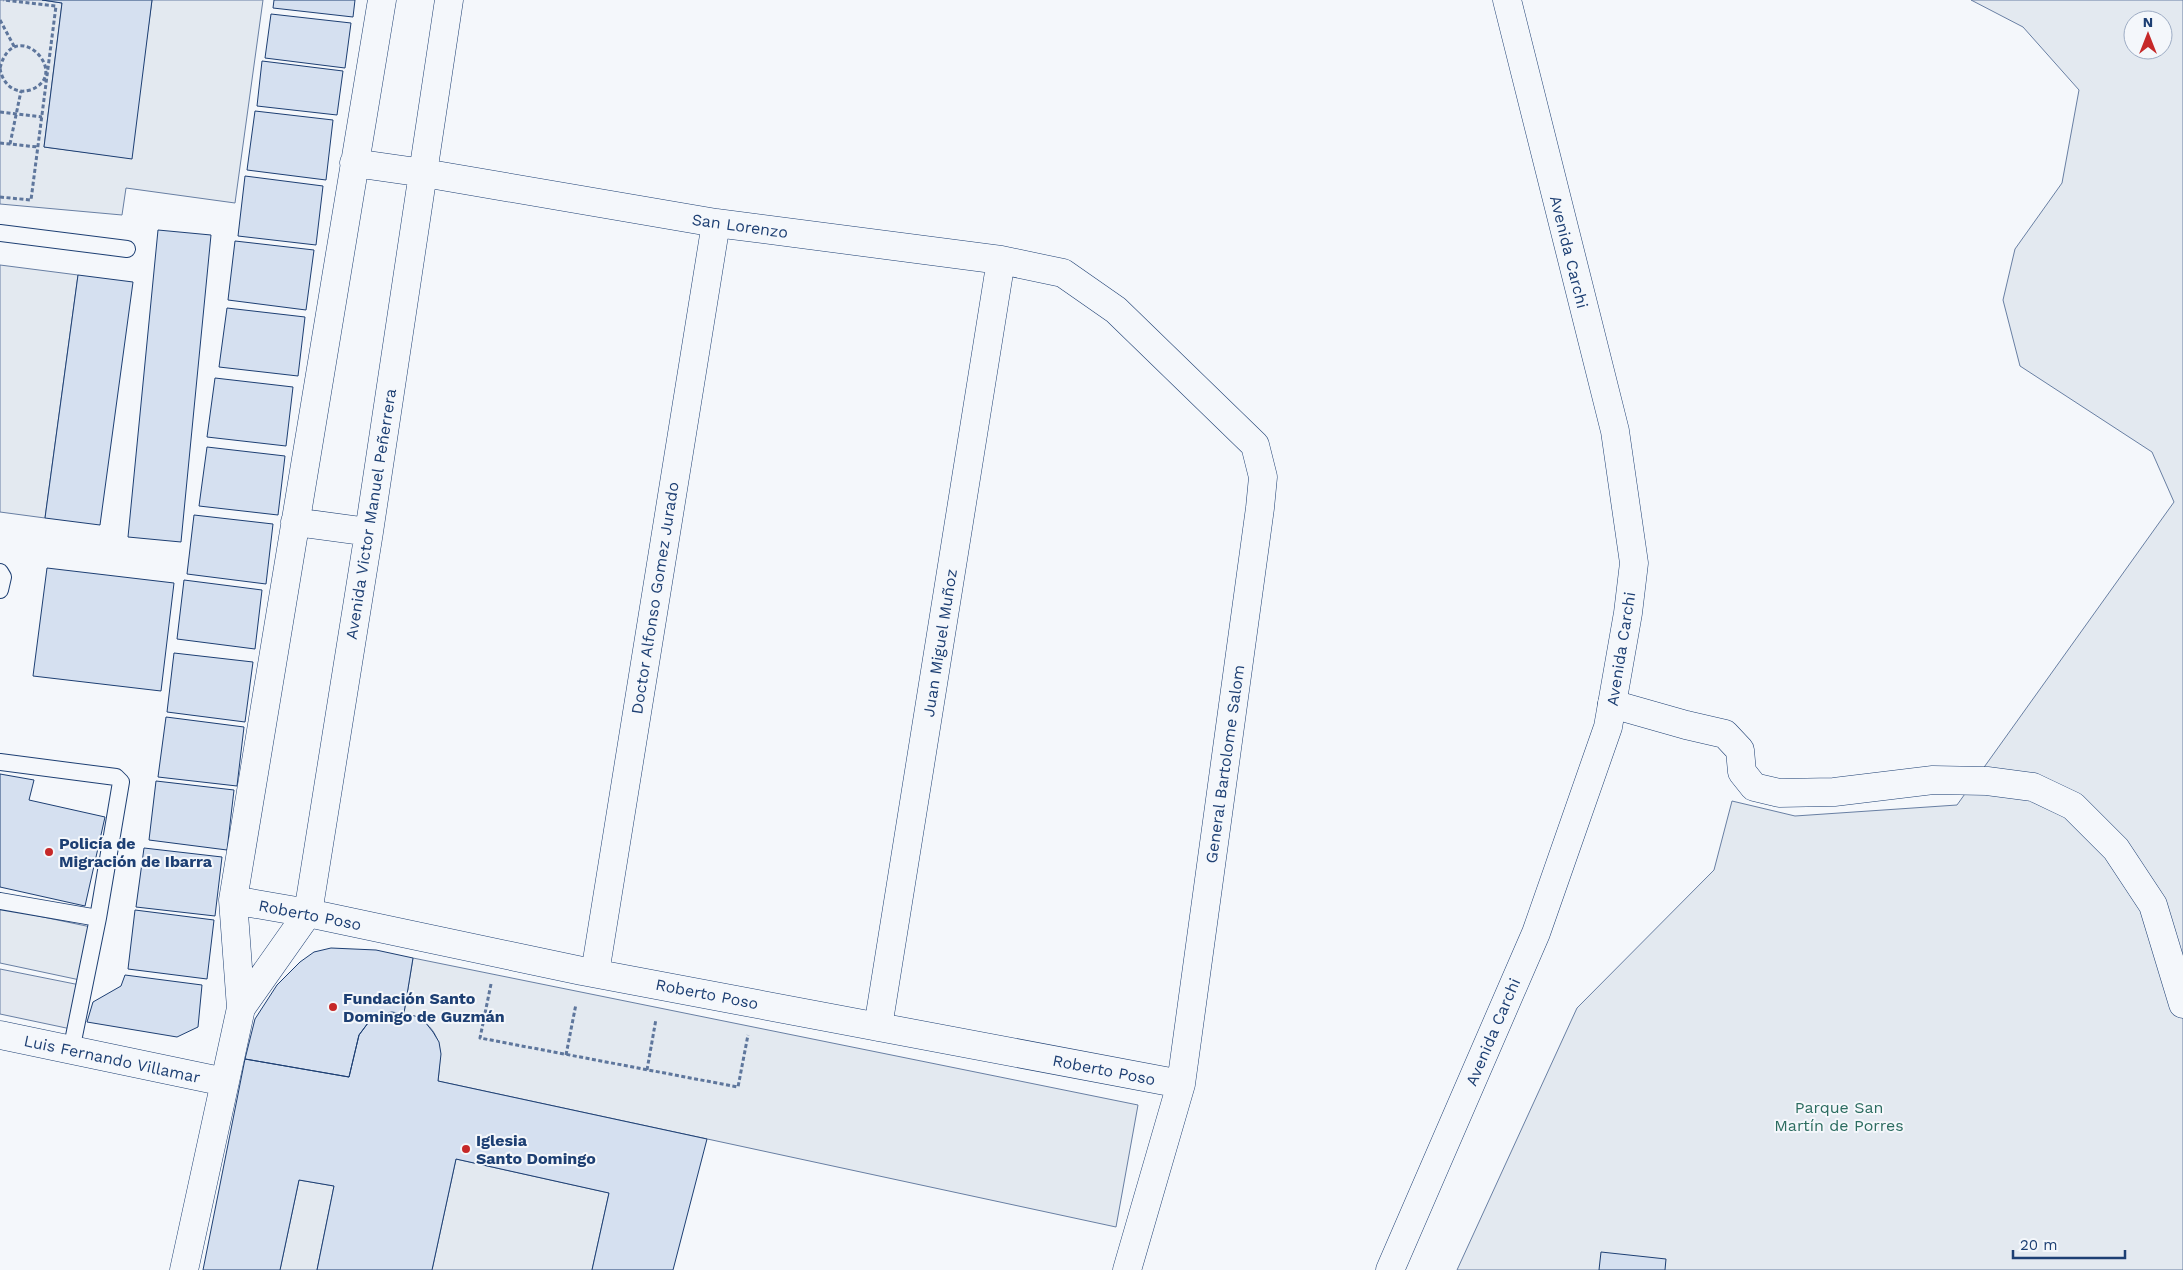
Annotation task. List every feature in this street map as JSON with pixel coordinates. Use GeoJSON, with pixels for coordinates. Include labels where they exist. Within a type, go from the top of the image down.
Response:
{"type":"FeatureCollection","features":[{"type":"Feature","properties":{"kind":"street","name":"Avenida Victor Manuel Peñerrera"},"geometry":{"type":"LineString","coordinates":[[184,1270],[241,1008],[233,900],[382,0]]}},
{"type":"Feature","properties":{"kind":"street","name":"Avenida Victor Manuel Peñerrera"},"geometry":{"type":"LineString","coordinates":[[241,1008],[308,913],[369,532],[449,0]]}},
{"type":"Feature","properties":{"kind":"street","name":"Avenida Carchi"},"geometry":{"type":"LineString","coordinates":[[1390,1270],[1536,933],[1608,727],[1628,613],[1634,563],[1615,431],[1507,0]]}},
{"type":"Feature","properties":{"kind":"street","name":"San Lorenzo"},"geometry":{"type":"LineString","coordinates":[[354,164],[424,173],[716,224],[1001,260],[1063,273],[1116,310]]}},
{"type":"Feature","properties":{"kind":"street","name":"Doctor Alfonso Gomez Jurado"},"geometry":{"type":"LineString","coordinates":[[588,972],[716,224]]}},
{"type":"Feature","properties":{"kind":"street","name":"Juan Miguel Muñoz"},"geometry":{"type":"LineString","coordinates":[[878,1027],[1001,260]]}},
{"type":"Feature","properties":{"kind":"street","name":"General Bartolome Salom"},"geometry":{"type":"LineString","coordinates":[[1116,310],[1255,445],[1263,477],[1181,1084],[1127,1270]]}},
{"type":"Feature","properties":{"kind":"street"},"geometry":{"type":"LineString","coordinates":[[295,522],[369,532]]}},
{"type":"Feature","properties":{"kind":"street"},"geometry":{"type":"LineString","coordinates":[[1612,704],[1725,734],[1740,750],[1742,772],[1754,787],[1779,793],[1834,792],[1933,780],[1987,781],[2033,787],[2073,806],[2116,849],[2153,905],[2183,1004]]}},
{"type":"Feature","properties":{"kind":"street","name":"Roberto Poso"},"geometry":{"type":"LineString","coordinates":[[233,900],[308,913],[588,972],[1181,1084]]}},
{"type":"Feature","properties":{"kind":"street","name":"Luis Fernando Villamar"},"geometry":{"type":"LineString","coordinates":[[0,1035],[225,1082]]}},
{"type":"Feature","properties":{"kind":"lane"},"geometry":{"type":"LineString","coordinates":[[0,233],[127,249]]}},
{"type":"Feature","properties":{"kind":"lane"},"geometry":{"type":"LineString","coordinates":[[0,572],[3,577],[0,590]]}},
{"type":"Feature","properties":{"kind":"lane"},"geometry":{"type":"LineString","coordinates":[[0,762],[116,777],[121,782],[98,918],[71,1051]]}},
{"type":"Feature","properties":{"kind":"lane"},"geometry":{"type":"LineString","coordinates":[[0,901],[98,918]]}},
{"type":"Feature","properties":{"kind":"path"},"geometry":{"type":"LineString","coordinates":[[0,197],[31,200],[56,6],[3,0]]}},
{"type":"Feature","properties":{"kind":"path"},"geometry":{"type":"LineString","coordinates":[[0,20],[15,48]]}},
{"type":"Feature","properties":{"kind":"path"},"geometry":{"type":"LineString","coordinates":[[19,46],[35,50],[40,54],[46,72],[36,87],[21,91],[10,87],[5,82],[0,68],[6,54],[19,46]]}},
{"type":"Feature","properties":{"kind":"path"},"geometry":{"type":"LineString","coordinates":[[0,87],[5,82]]}},
{"type":"Feature","properties":{"kind":"path"},"geometry":{"type":"LineString","coordinates":[[10,144],[21,91]]}},
{"type":"Feature","properties":{"kind":"path"},"geometry":{"type":"LineString","coordinates":[[0,112],[42,117]]}},
{"type":"Feature","properties":{"kind":"path"},"geometry":{"type":"LineString","coordinates":[[0,142],[38,147]]}},
{"type":"Feature","properties":{"kind":"path"},"geometry":{"type":"LineString","coordinates":[[497,954],[480,1038],[566,1055],[738,1087],[754,1003]]}},
{"type":"Feature","properties":{"kind":"path"},"geometry":{"type":"LineString","coordinates":[[566,1055],[588,972]]}},
{"type":"Feature","properties":{"kind":"path"},"geometry":{"type":"LineString","coordinates":[[647,1070],[663,986]]}},
{"type":"Feature","properties":{"kind":"green space"},"geometry":{"type":"Polygon","coordinates":[[[0,0],[42,0],[62,3],[44,147],[130,158],[152,0],[263,0],[235,203],[126,188],[122,215],[0,204],[0,0]]]}},
{"type":"Feature","properties":{"kind":"green space","name":"Parque San Martín de Porres"},"geometry":{"type":"Polygon","coordinates":[[[1971,0],[2183,0],[2183,1270],[1457,1270],[1577,1008],[1714,870],[1732,801],[1795,816],[1957,805],[2174,502],[2152,452],[2020,366],[2003,300],[2015,249],[2062,183],[2079,90],[2023,27],[1971,0]]]}},
{"type":"Feature","properties":{"kind":"green space"},"geometry":{"type":"Polygon","coordinates":[[[0,265],[78,275],[45,518],[0,512],[0,265]]]}},
{"type":"Feature","properties":{"kind":"green space"},"geometry":{"type":"Polygon","coordinates":[[[0,908],[91,927],[80,980],[0,963],[0,908]]]}},
{"type":"Feature","properties":{"kind":"green space"},"geometry":{"type":"Polygon","coordinates":[[[413,958],[1138,1105],[1116,1227],[438,1081],[439,1047],[433,1030],[426,1023],[404,1013],[413,958]]]}},
{"type":"Feature","properties":{"kind":"green space"},"geometry":{"type":"Polygon","coordinates":[[[456,1159],[609,1193],[592,1270],[432,1270],[456,1159]]]}},
{"type":"Feature","properties":{"kind":"green space"},"geometry":{"type":"Polygon","coordinates":[[[299,1180],[334,1186],[317,1270],[280,1270],[299,1180]]]}},
{"type":"Feature","properties":{"kind":"shaded area"},"geometry":{"type":"Polygon","coordinates":[[[0,969],[80,985],[71,1029],[0,1014],[0,969]]]}},
{"type":"Feature","properties":{"kind":"building"},"geometry":{"type":"Polygon","coordinates":[[[42,0],[152,0],[132,159],[44,147],[62,3],[42,0]]]}},
{"type":"Feature","properties":{"kind":"building"},"geometry":{"type":"Polygon","coordinates":[[[274,0],[355,0],[353,17],[273,8],[274,0]]]}},
{"type":"Feature","properties":{"kind":"building"},"geometry":{"type":"Polygon","coordinates":[[[271,14],[351,23],[345,68],[265,58],[271,14]]]}},
{"type":"Feature","properties":{"kind":"building"},"geometry":{"type":"Polygon","coordinates":[[[262,61],[343,71],[337,115],[257,106],[262,61]]]}},
{"type":"Feature","properties":{"kind":"building"},"geometry":{"type":"Polygon","coordinates":[[[255,111],[333,120],[326,180],[247,170],[255,111]]]}},
{"type":"Feature","properties":{"kind":"building"},"geometry":{"type":"Polygon","coordinates":[[[245,176],[323,186],[316,245],[238,236],[245,176]]]}},
{"type":"Feature","properties":{"kind":"building"},"geometry":{"type":"Polygon","coordinates":[[[158,230],[211,235],[181,542],[128,537],[158,230]]]}},
{"type":"Feature","properties":{"kind":"building"},"geometry":{"type":"Polygon","coordinates":[[[235,241],[314,250],[306,310],[228,300],[235,241]]]}},
{"type":"Feature","properties":{"kind":"building"},"geometry":{"type":"Polygon","coordinates":[[[78,275],[133,282],[100,525],[45,518],[78,275]]]}},
{"type":"Feature","properties":{"kind":"building"},"geometry":{"type":"Polygon","coordinates":[[[227,308],[305,317],[298,376],[219,367],[227,308]]]}},
{"type":"Feature","properties":{"kind":"building"},"geometry":{"type":"Polygon","coordinates":[[[215,378],[293,387],[286,446],[207,437],[215,378]]]}},
{"type":"Feature","properties":{"kind":"building"},"geometry":{"type":"Polygon","coordinates":[[[207,447],[285,456],[278,515],[199,506],[207,447]]]}},
{"type":"Feature","properties":{"kind":"building"},"geometry":{"type":"Polygon","coordinates":[[[194,515],[273,524],[266,584],[187,574],[194,515]]]}},
{"type":"Feature","properties":{"kind":"building"},"geometry":{"type":"Polygon","coordinates":[[[47,568],[174,583],[161,691],[33,676],[47,568]]]}},
{"type":"Feature","properties":{"kind":"building"},"geometry":{"type":"Polygon","coordinates":[[[184,580],[262,590],[255,649],[177,639],[184,580]]]}},
{"type":"Feature","properties":{"kind":"building"},"geometry":{"type":"Polygon","coordinates":[[[174,653],[253,662],[245,722],[167,712],[174,653]]]}},
{"type":"Feature","properties":{"kind":"building"},"geometry":{"type":"Polygon","coordinates":[[[166,717],[244,727],[237,786],[158,777],[166,717]]]}},
{"type":"Feature","properties":{"kind":"building","name":"Policía de Migración de Ibarra"},"geometry":{"type":"Polygon","coordinates":[[[0,774],[34,780],[29,800],[105,817],[85,906],[0,887],[0,774]]]}},
{"type":"Feature","properties":{"kind":"building"},"geometry":{"type":"Polygon","coordinates":[[[156,781],[234,790],[227,850],[149,840],[156,781]]]}},
{"type":"Feature","properties":{"kind":"building"},"geometry":{"type":"Polygon","coordinates":[[[144,848],[222,857],[215,916],[136,907],[144,848]]]}},
{"type":"Feature","properties":{"kind":"building"},"geometry":{"type":"Polygon","coordinates":[[[135,910],[214,920],[207,979],[128,969],[135,910]]]}},
{"type":"Feature","properties":{"kind":"building","name":"Fundación Santo Domingo de Guzmán"},"geometry":{"type":"Polygon","coordinates":[[[331,948],[376,950],[413,958],[404,1013],[381,1014],[368,1023],[359,1035],[349,1077],[245,1059],[255,1019],[277,985],[300,962],[314,952],[331,948]]]}},
{"type":"Feature","properties":{"kind":"building"},"geometry":{"type":"Polygon","coordinates":[[[125,975],[202,985],[198,1027],[177,1037],[87,1022],[93,1002],[121,986],[125,975]]]}},
{"type":"Feature","properties":{"kind":"building","name":"Iglesia Santo Domingo"},"geometry":{"type":"Polygon","coordinates":[[[392,1012],[415,1016],[425,1022],[433,1032],[439,1042],[441,1054],[438,1081],[707,1139],[673,1270],[592,1270],[609,1193],[456,1159],[432,1270],[317,1270],[334,1186],[299,1180],[280,1270],[203,1270],[245,1059],[349,1077],[359,1035],[368,1023],[381,1014],[392,1012]]]}},
{"type":"Feature","properties":{"kind":"building"},"geometry":{"type":"Polygon","coordinates":[[[1601,1252],[1666,1259],[1665,1270],[1599,1270],[1601,1252]]]}},
{"type":"Feature","properties":{"kind":"place","name":"Policía de Migración de Ibarra"},"geometry":{"type":"Point","coordinates":[49,852]}},
{"type":"Feature","properties":{"kind":"place","name":"Fundación Santo Domingo de Guzmán"},"geometry":{"type":"Point","coordinates":[333,1007]}},
{"type":"Feature","properties":{"kind":"place","name":"Iglesia Santo Domingo"},"geometry":{"type":"Point","coordinates":[466,1149]}}]}
